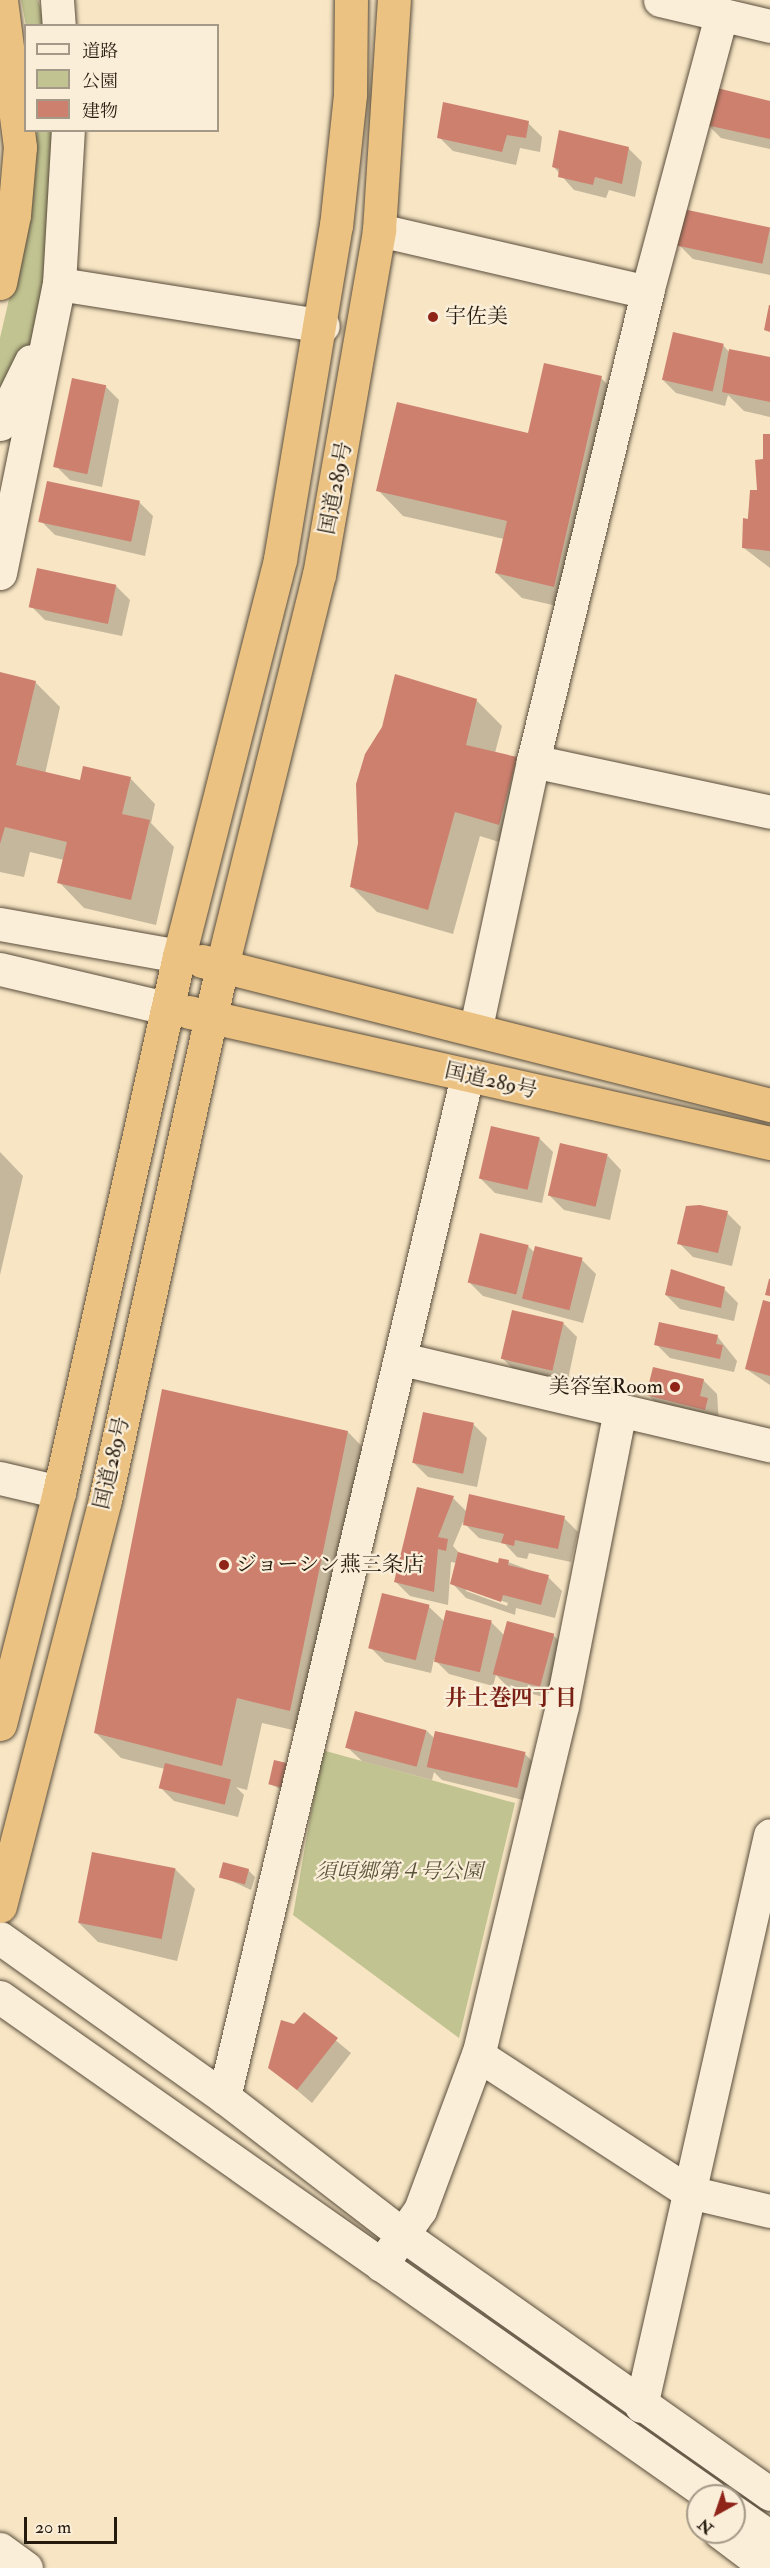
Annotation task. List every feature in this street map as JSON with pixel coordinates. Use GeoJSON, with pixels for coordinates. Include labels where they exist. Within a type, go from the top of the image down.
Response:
{"type":"FeatureCollection","features":[{"type":"Feature","properties":{"kind":"highway"},"geometry":{"type":"LineString","coordinates":[[0,283],[14,215],[20,147],[2,0]]}},
{"type":"Feature","properties":{"kind":"highway","name":"国道289号"},"geometry":{"type":"LineString","coordinates":[[0,1724],[59,1492],[171,1009],[179,956],[280,560],[323,326],[350,94],[351,0]]}},
{"type":"Feature","properties":{"kind":"highway","name":"国道289号"},"geometry":{"type":"LineString","coordinates":[[0,1906],[105,1500],[222,966],[314,597],[380,230],[394,0]]}},
{"type":"Feature","properties":{"kind":"highway"},"geometry":{"type":"LineString","coordinates":[[179,956],[476,1027],[770,1105]]}},
{"type":"Feature","properties":{"kind":"highway","name":"国道289号"},"geometry":{"type":"LineString","coordinates":[[171,1009],[770,1143]]}},
{"type":"Feature","properties":{"kind":"street"},"geometry":{"type":"LineString","coordinates":[[57,0],[59,24]]}},
{"type":"Feature","properties":{"kind":"street"},"geometry":{"type":"LineString","coordinates":[[660,0],[721,15],[765,17]]}},
{"type":"Feature","properties":{"kind":"street"},"geometry":{"type":"LineString","coordinates":[[476,1027],[533,761],[647,292],[721,15]]}},
{"type":"Feature","properties":{"kind":"street"},"geometry":{"type":"LineString","coordinates":[[0,573],[56,297],[68,132]]}},
{"type":"Feature","properties":{"kind":"street"},"geometry":{"type":"LineString","coordinates":[[380,230],[647,292]]}},
{"type":"Feature","properties":{"kind":"street"},"geometry":{"type":"LineString","coordinates":[[56,297],[323,326]]}},
{"type":"Feature","properties":{"kind":"street"},"geometry":{"type":"LineString","coordinates":[[0,424],[56,297]]}},
{"type":"Feature","properties":{"kind":"street"},"geometry":{"type":"LineString","coordinates":[[533,761],[769,809]]}},
{"type":"Feature","properties":{"kind":"street"},"geometry":{"type":"LineString","coordinates":[[0,924],[179,956]]}},
{"type":"Feature","properties":{"kind":"street"},"geometry":{"type":"LineString","coordinates":[[0,969],[171,1009]]}},
{"type":"Feature","properties":{"kind":"street"},"geometry":{"type":"LineString","coordinates":[[224,2097],[402,1359],[467,1076]]}},
{"type":"Feature","properties":{"kind":"street"},"geometry":{"type":"LineString","coordinates":[[402,1359],[770,1445]]}},
{"type":"Feature","properties":{"kind":"street"},"geometry":{"type":"LineString","coordinates":[[620,1410],[562,1706],[478,2055],[688,2192],[770,2211]]}},
{"type":"Feature","properties":{"kind":"street"},"geometry":{"type":"LineString","coordinates":[[0,1478],[59,1492]]}},
{"type":"Feature","properties":{"kind":"street"},"geometry":{"type":"LineString","coordinates":[[641,2406],[770,1835]]}},
{"type":"Feature","properties":{"kind":"street"},"geometry":{"type":"LineString","coordinates":[[0,1938],[224,2097],[403,2235],[641,2406],[770,2493]]}},
{"type":"Feature","properties":{"kind":"street"},"geometry":{"type":"LineString","coordinates":[[0,1997],[692,2484]]}},
{"type":"Feature","properties":{"kind":"street"},"geometry":{"type":"LineString","coordinates":[[381,2265],[420,2210],[480,2049]]}},
{"type":"Feature","properties":{"kind":"street"},"geometry":{"type":"LineString","coordinates":[[746,2520],[770,2537]]}},
{"type":"Feature","properties":{"kind":"street"},"geometry":{"type":"LineString","coordinates":[[736,2544],[768,2568]]}},
{"type":"Feature","properties":{"kind":"street"},"geometry":{"type":"LineString","coordinates":[[0,2549],[26,2568]]}},
{"type":"Feature","properties":{"kind":"green space"},"geometry":{"type":"Polygon","coordinates":[[[21,0],[38,0],[45,24],[26,24],[21,0]]]}},
{"type":"Feature","properties":{"kind":"green space"},"geometry":{"type":"Polygon","coordinates":[[[37,132],[57,132],[56,237],[29,351],[0,397],[0,338],[23,239],[37,132]]]}},
{"type":"Feature","properties":{"kind":"green space","name":"須頃郷第４号公園"},"geometry":{"type":"Polygon","coordinates":[[[322,1750],[515,1803],[459,2038],[293,1915],[322,1750]]]}},
{"type":"Feature","properties":{"kind":"building"},"geometry":{"type":"Polygon","coordinates":[[[713,87],[770,101],[770,139],[706,125],[713,87]]]}},
{"type":"Feature","properties":{"kind":"building"},"geometry":{"type":"Polygon","coordinates":[[[443,102],[529,121],[526,138],[507,135],[502,152],[437,138],[443,102]]]}},
{"type":"Feature","properties":{"kind":"building"},"geometry":{"type":"Polygon","coordinates":[[[559,130],[629,147],[622,184],[595,177],[593,185],[558,177],[559,169],[552,167],[559,130]]]}},
{"type":"Feature","properties":{"kind":"building"},"geometry":{"type":"Polygon","coordinates":[[[683,209],[770,227],[762,264],[675,245],[683,209]]]}},
{"type":"Feature","properties":{"kind":"building"},"geometry":{"type":"Polygon","coordinates":[[[770,305],[770,332],[764,330],[770,305]]]}},
{"type":"Feature","properties":{"kind":"building"},"geometry":{"type":"Polygon","coordinates":[[[673,332],[724,344],[713,391],[662,380],[673,332]]]}},
{"type":"Feature","properties":{"kind":"building"},"geometry":{"type":"Polygon","coordinates":[[[729,349],[770,357],[770,402],[722,392],[729,349]]]}},
{"type":"Feature","properties":{"kind":"building"},"geometry":{"type":"Polygon","coordinates":[[[544,363],[602,376],[554,587],[495,573],[507,521],[376,491],[397,402],[528,433],[544,363]]]}},
{"type":"Feature","properties":{"kind":"building"},"geometry":{"type":"Polygon","coordinates":[[[72,378],[106,385],[87,474],[53,467],[72,378]]]}},
{"type":"Feature","properties":{"kind":"building"},"geometry":{"type":"Polygon","coordinates":[[[763,434],[770,434],[770,551],[742,548],[743,518],[748,519],[750,490],[757,490],[755,460],[763,459],[763,434]]]}},
{"type":"Feature","properties":{"kind":"building"},"geometry":{"type":"Polygon","coordinates":[[[47,481],[140,501],[131,542],[38,522],[47,481]]]}},
{"type":"Feature","properties":{"kind":"building"},"geometry":{"type":"Polygon","coordinates":[[[37,568],[116,585],[108,624],[29,607],[37,568]]]}},
{"type":"Feature","properties":{"kind":"building"},"geometry":{"type":"Polygon","coordinates":[[[0,672],[36,681],[16,765],[80,780],[83,766],[131,777],[122,814],[150,820],[131,900],[57,883],[67,842],[5,827],[0,844],[0,672]]]}},
{"type":"Feature","properties":{"kind":"building"},"geometry":{"type":"Polygon","coordinates":[[[395,674],[477,699],[466,745],[517,757],[499,825],[455,812],[428,910],[350,887],[358,843],[356,784],[365,754],[382,727],[395,674]]]}},
{"type":"Feature","properties":{"kind":"building"},"geometry":{"type":"Polygon","coordinates":[[[491,1126],[540,1137],[528,1190],[479,1179],[491,1126]]]}},
{"type":"Feature","properties":{"kind":"building"},"geometry":{"type":"Polygon","coordinates":[[[560,1143],[608,1154],[596,1207],[548,1196],[560,1143]]]}},
{"type":"Feature","properties":{"kind":"building"},"geometry":{"type":"Polygon","coordinates":[[[700,1205],[728,1211],[718,1253],[677,1244],[686,1206],[700,1205]]]}},
{"type":"Feature","properties":{"kind":"building"},"geometry":{"type":"Polygon","coordinates":[[[480,1233],[529,1245],[516,1295],[468,1282],[480,1233]]]}},
{"type":"Feature","properties":{"kind":"building"},"geometry":{"type":"Polygon","coordinates":[[[535,1246],[583,1258],[569,1310],[522,1298],[535,1246]]]}},
{"type":"Feature","properties":{"kind":"building"},"geometry":{"type":"Polygon","coordinates":[[[671,1269],[725,1287],[721,1308],[665,1295],[671,1269]]]}},
{"type":"Feature","properties":{"kind":"building"},"geometry":{"type":"Polygon","coordinates":[[[770,1279],[770,1296],[765,1295],[770,1279]]]}},
{"type":"Feature","properties":{"kind":"building"},"geometry":{"type":"Polygon","coordinates":[[[763,1300],[770,1302],[770,1376],[745,1369],[763,1300]]]}},
{"type":"Feature","properties":{"kind":"building"},"geometry":{"type":"Polygon","coordinates":[[[512,1310],[564,1322],[552,1371],[501,1359],[512,1310]]]}},
{"type":"Feature","properties":{"kind":"building"},"geometry":{"type":"Polygon","coordinates":[[[659,1322],[718,1335],[716,1344],[723,1345],[720,1359],[654,1345],[659,1322]]]}},
{"type":"Feature","properties":{"kind":"building","name":"美容室Room"},"geometry":{"type":"Polygon","coordinates":[[[653,1367],[704,1379],[700,1396],[708,1398],[705,1410],[646,1395],[653,1367]]]}},
{"type":"Feature","properties":{"kind":"building","name":"ジョーシン燕三条店"},"geometry":{"type":"Polygon","coordinates":[[[162,1389],[348,1431],[290,1711],[237,1698],[222,1766],[94,1733],[162,1389]]]}},
{"type":"Feature","properties":{"kind":"building"},"geometry":{"type":"Polygon","coordinates":[[[423,1412],[474,1423],[463,1474],[412,1463],[423,1412]]]}},
{"type":"Feature","properties":{"kind":"building"},"geometry":{"type":"Polygon","coordinates":[[[417,1487],[454,1496],[438,1537],[448,1539],[446,1551],[438,1549],[434,1592],[394,1582],[417,1487]]]}},
{"type":"Feature","properties":{"kind":"building"},"geometry":{"type":"Polygon","coordinates":[[[469,1494],[565,1516],[558,1549],[515,1540],[514,1546],[501,1543],[504,1534],[463,1525],[469,1494]]]}},
{"type":"Feature","properties":{"kind":"building"},"geometry":{"type":"Polygon","coordinates":[[[458,1552],[498,1563],[499,1558],[509,1560],[508,1565],[549,1575],[541,1605],[503,1595],[501,1602],[450,1584],[458,1552]]]}},
{"type":"Feature","properties":{"kind":"building"},"geometry":{"type":"Polygon","coordinates":[[[382,1593],[430,1605],[416,1660],[368,1648],[382,1593]]]}},
{"type":"Feature","properties":{"kind":"building"},"geometry":{"type":"Polygon","coordinates":[[[446,1610],[492,1621],[480,1672],[434,1662],[446,1610]]]}},
{"type":"Feature","properties":{"kind":"building"},"geometry":{"type":"Polygon","coordinates":[[[507,1621],[554,1634],[540,1687],[493,1674],[507,1621]]]}},
{"type":"Feature","properties":{"kind":"building"},"geometry":{"type":"Polygon","coordinates":[[[355,1711],[426,1730],[417,1767],[345,1748],[355,1711]]]}},
{"type":"Feature","properties":{"kind":"building"},"geometry":{"type":"Polygon","coordinates":[[[435,1731],[526,1752],[517,1788],[427,1767],[435,1731]]]}},
{"type":"Feature","properties":{"kind":"building"},"geometry":{"type":"Polygon","coordinates":[[[274,1760],[287,1763],[281,1787],[268,1784],[274,1760]]]}},
{"type":"Feature","properties":{"kind":"building"},"geometry":{"type":"Polygon","coordinates":[[[165,1763],[231,1779],[225,1805],[159,1788],[165,1763]]]}},
{"type":"Feature","properties":{"kind":"building"},"geometry":{"type":"Polygon","coordinates":[[[92,1852],[175,1868],[162,1939],[78,1923],[92,1852]]]}},
{"type":"Feature","properties":{"kind":"building"},"geometry":{"type":"Polygon","coordinates":[[[223,1862],[249,1869],[245,1884],[219,1877],[223,1862]]]}},
{"type":"Feature","properties":{"kind":"building"},"geometry":{"type":"Polygon","coordinates":[[[304,2012],[338,2038],[297,2090],[268,2068],[281,2020],[294,2024],[304,2012]]]}},
{"type":"Feature","properties":{"kind":"place","name":"宇佐美"},"geometry":{"type":"Point","coordinates":[433,317]}},
{"type":"Feature","properties":{"kind":"place","name":"美容室Room"},"geometry":{"type":"Point","coordinates":[675,1387]}},
{"type":"Feature","properties":{"kind":"place","name":"ジョーシン燕三条店"},"geometry":{"type":"Point","coordinates":[224,1565]}},
{"type":"Feature","properties":{"kind":"district","name":"井土巻四丁目"},"geometry":{"type":"Point","coordinates":[511,1699]}}]}
